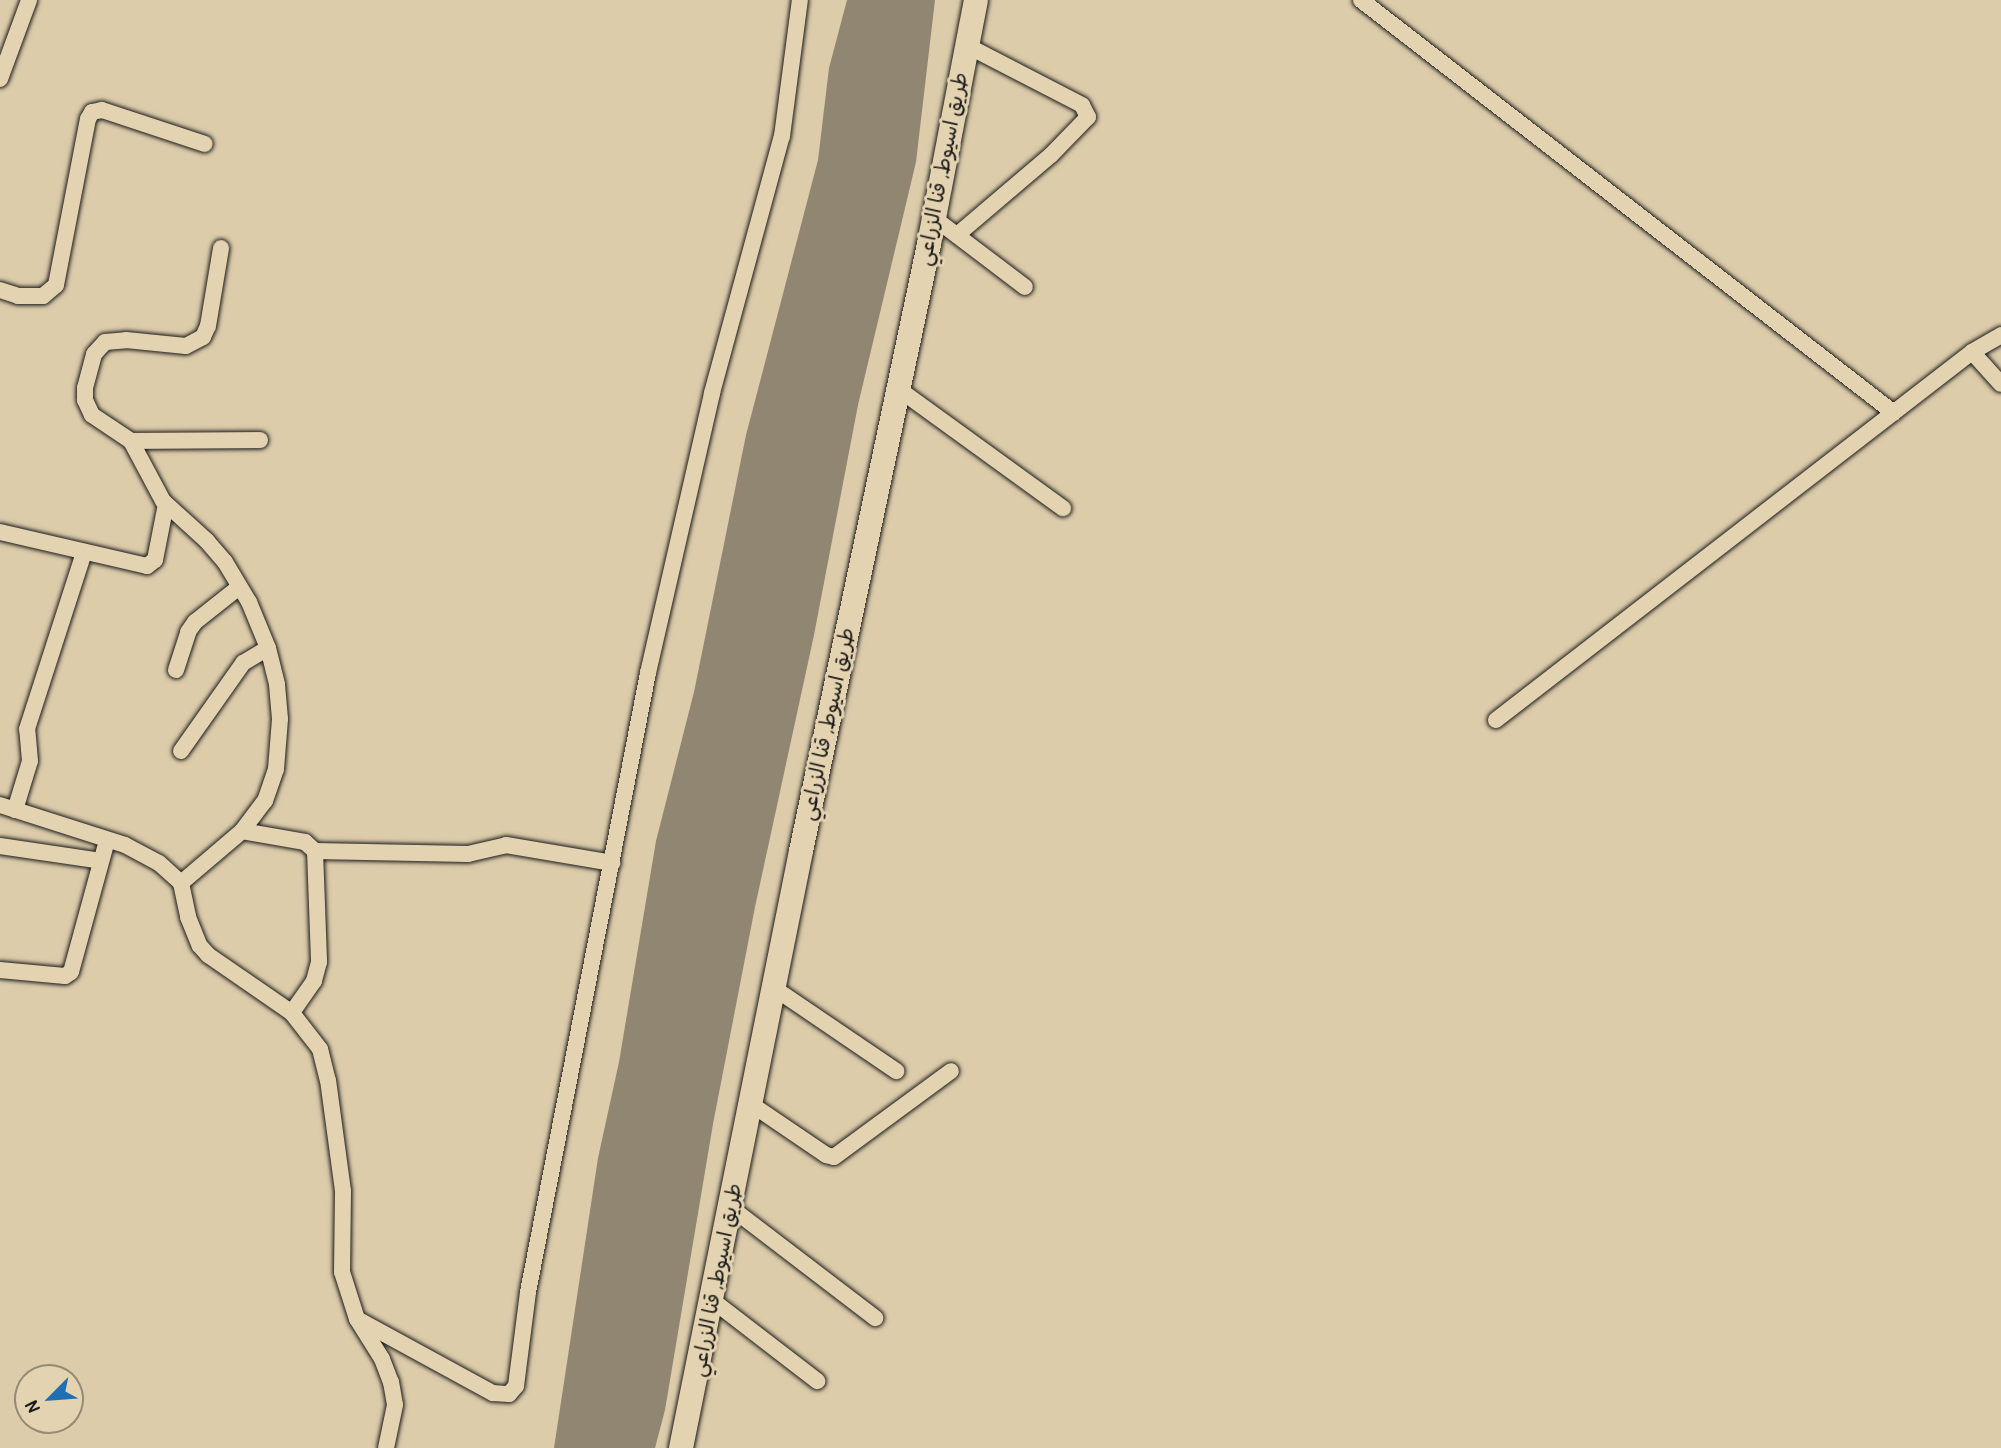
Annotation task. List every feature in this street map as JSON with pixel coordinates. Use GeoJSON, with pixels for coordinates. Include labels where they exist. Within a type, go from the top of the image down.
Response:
{"type":"FeatureCollection","features":[{"type":"Feature","properties":{"kind":"highway","name":"طريق اسيوط, قنا الزراعي"},"geometry":{"type":"LineString","coordinates":[[681,1448],[934,218],[975,0]]}},
{"type":"Feature","properties":{"kind":"street"},"geometry":{"type":"LineString","coordinates":[[0,79],[29,0]]}},
{"type":"Feature","properties":{"kind":"street"},"geometry":{"type":"LineString","coordinates":[[357,1319],[493,1393],[502,1396],[513,1390],[528,1292],[648,673],[709,406],[784,127],[800,0]]}},
{"type":"Feature","properties":{"kind":"street"},"geometry":{"type":"LineString","coordinates":[[1361,0],[1894,413]]}},
{"type":"Feature","properties":{"kind":"street"},"geometry":{"type":"LineString","coordinates":[[957,235],[1051,155],[1088,117],[1082,105],[966,45]]}},
{"type":"Feature","properties":{"kind":"street"},"geometry":{"type":"LineString","coordinates":[[0,290],[18,296],[43,296],[56,285],[88,119],[92,112],[103,110],[205,144]]}},
{"type":"Feature","properties":{"kind":"street"},"geometry":{"type":"LineString","coordinates":[[934,218],[1025,287]]}},
{"type":"Feature","properties":{"kind":"street"},"geometry":{"type":"LineString","coordinates":[[181,883],[242,831],[265,800],[276,769],[280,719],[277,684],[268,648],[239,587],[207,541],[166,504],[152,485],[131,441],[92,415],[87,407],[86,388],[94,354],[105,342],[113,340],[186,346],[203,337],[208,326],[221,248]]}},
{"type":"Feature","properties":{"kind":"street"},"geometry":{"type":"LineString","coordinates":[[1496,720],[1972,352],[2001,335]]}},
{"type":"Feature","properties":{"kind":"street"},"geometry":{"type":"LineString","coordinates":[[1972,352],[2001,384]]}},
{"type":"Feature","properties":{"kind":"street"},"geometry":{"type":"LineString","coordinates":[[897,388],[1063,508]]}},
{"type":"Feature","properties":{"kind":"street"},"geometry":{"type":"LineString","coordinates":[[131,441],[260,440]]}},
{"type":"Feature","properties":{"kind":"street"},"geometry":{"type":"LineString","coordinates":[[0,533],[142,567],[152,564],[166,504]]}},
{"type":"Feature","properties":{"kind":"street"},"geometry":{"type":"LineString","coordinates":[[84,553],[27,729],[30,761],[8,808],[107,840],[159,863],[181,883],[188,917],[200,946],[208,955],[292,1013],[320,1049],[328,1080],[343,1191],[342,1272],[357,1319],[382,1359],[391,1382],[395,1405],[386,1448]]}},
{"type":"Feature","properties":{"kind":"street"},"geometry":{"type":"LineString","coordinates":[[176,670],[188,632],[195,622],[239,587]]}},
{"type":"Feature","properties":{"kind":"street"},"geometry":{"type":"LineString","coordinates":[[181,751],[243,663],[268,648]]}},
{"type":"Feature","properties":{"kind":"street"},"geometry":{"type":"LineString","coordinates":[[242,831],[305,842],[316,851],[468,855],[506,845],[612,863]]}},
{"type":"Feature","properties":{"kind":"street"},"geometry":{"type":"LineString","coordinates":[[0,970],[65,976],[71,972],[107,840]]}},
{"type":"Feature","properties":{"kind":"street"},"geometry":{"type":"LineString","coordinates":[[0,846],[101,862]]}},
{"type":"Feature","properties":{"kind":"street"},"geometry":{"type":"LineString","coordinates":[[292,1013],[314,981],[319,962],[316,851]]}},
{"type":"Feature","properties":{"kind":"street"},"geometry":{"type":"LineString","coordinates":[[774,988],[896,1071]]}},
{"type":"Feature","properties":{"kind":"street"},"geometry":{"type":"LineString","coordinates":[[751,1104],[826,1155],[834,1157],[951,1070]]}},
{"type":"Feature","properties":{"kind":"street"},"geometry":{"type":"LineString","coordinates":[[730,1207],[875,1318]]}},
{"type":"Feature","properties":{"kind":"street"},"geometry":{"type":"LineString","coordinates":[[712,1300],[817,1381]]}},
{"type":"Feature","properties":{"kind":"shaded area"},"geometry":{"type":"Polygon","coordinates":[[[847,0],[935,0],[916,162],[858,405],[814,635],[755,907],[713,1124],[665,1410],[655,1448],[554,1448],[598,1158],[619,1062],[656,841],[694,692],[746,435],[818,160],[829,68],[847,0]]]}}]}
